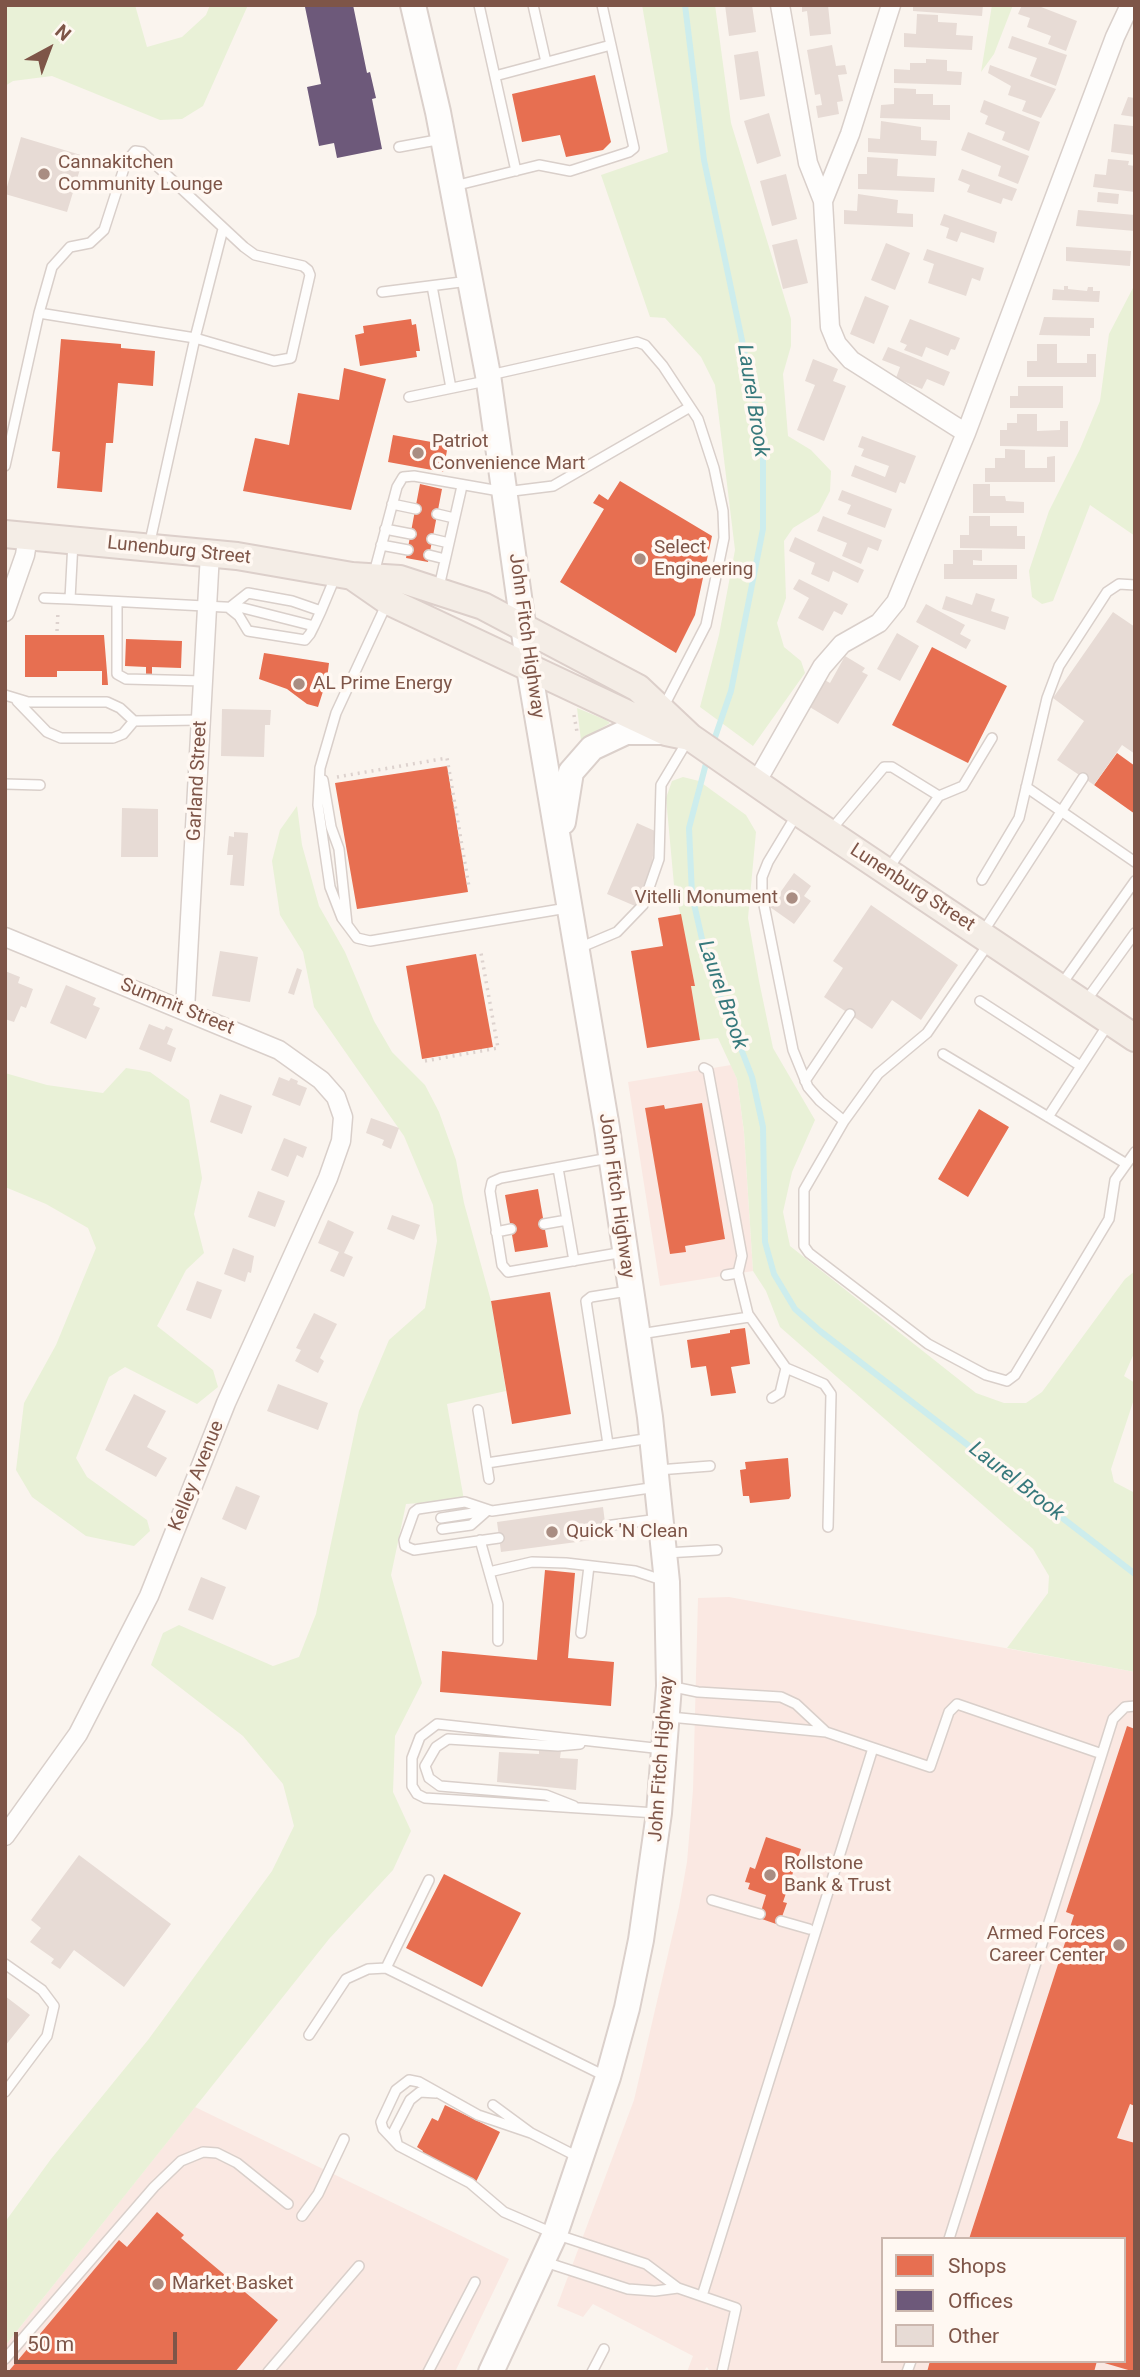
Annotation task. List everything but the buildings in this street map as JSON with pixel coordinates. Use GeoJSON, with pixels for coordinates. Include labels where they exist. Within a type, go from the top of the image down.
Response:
{"type":"FeatureCollection","features":[{"type":"Feature","properties":{"kind":"main road","name":"John Fitch Highway"},"geometry":{"type":"LineString","coordinates":[[413,5],[453,187],[488,378],[529,667],[611,1158],[653,1438],[667,1582],[668,1717],[659,1813],[641,1940],[608,2077],[555,2234],[491,2372]]}},
{"type":"Feature","properties":{"kind":"main road","name":"Lunenburg Street"},"geometry":{"type":"LineString","coordinates":[[16,535],[211,553],[364,583],[529,667],[673,726],[1135,1038]]}},
{"type":"Feature","properties":{"kind":"main road","name":"Lunenburg Street"},"geometry":{"type":"LineString","coordinates":[[364,583],[400,579],[439,589],[524,626],[638,688],[673,726]]}},
{"type":"Feature","properties":{"kind":"main road"},"geometry":{"type":"LineString","coordinates":[[560,847],[567,785],[578,763],[592,748],[610,737],[626,732],[673,726]]}},
{"type":"Feature","properties":{"kind":"street"},"geometry":{"type":"LineString","coordinates":[[780,5],[808,163],[823,201],[829,317],[837,344],[851,360],[871,375],[966,433]]}},
{"type":"Feature","properties":{"kind":"street"},"geometry":{"type":"LineString","coordinates":[[823,201],[849,134],[891,5]]}},
{"type":"Feature","properties":{"kind":"street"},"geometry":{"type":"LineString","coordinates":[[746,774],[822,667],[842,644],[878,623],[897,602],[966,433],[1105,63],[1130,5]]}},
{"type":"Feature","properties":{"kind":"street"},"geometry":{"type":"LineString","coordinates":[[5,612],[25,555],[16,535]]}},
{"type":"Feature","properties":{"kind":"street","name":"Garland Street"},"geometry":{"type":"LineString","coordinates":[[185,1010],[211,553]]}},
{"type":"Feature","properties":{"kind":"street","name":"Summit Street"},"geometry":{"type":"LineString","coordinates":[[5,937],[185,1010],[292,1058],[312,1072],[336,1097]]}},
{"type":"Feature","properties":{"kind":"street","name":"Kelley Avenue"},"geometry":{"type":"LineString","coordinates":[[5,1836],[78,1734],[149,1597],[226,1402],[328,1178],[342,1129],[341,1106],[336,1097]]}},
{"type":"Feature","properties":{"kind":"lane"},"geometry":{"type":"LineString","coordinates":[[479,5],[516,171]]}},
{"type":"Feature","properties":{"kind":"lane"},"geometry":{"type":"LineString","coordinates":[[533,5],[546,62]]}},
{"type":"Feature","properties":{"kind":"lane"},"geometry":{"type":"LineString","coordinates":[[453,187],[546,165],[569,171],[629,152],[634,148],[602,5]]}},
{"type":"Feature","properties":{"kind":"lane"},"geometry":{"type":"LineString","coordinates":[[495,76],[611,45]]}},
{"type":"Feature","properties":{"kind":"lane"},"geometry":{"type":"LineString","coordinates":[[399,147],[443,139]]}},
{"type":"Feature","properties":{"kind":"lane"},"geometry":{"type":"LineString","coordinates":[[5,467],[39,313],[52,267],[70,247],[90,243],[104,230],[126,162],[135,151],[149,155],[223,229],[255,255],[303,266],[310,275],[294,353],[291,358],[274,361],[195,338],[39,313]]}},
{"type":"Feature","properties":{"kind":"lane"},"geometry":{"type":"LineString","coordinates":[[149,547],[195,338],[223,229]]}},
{"type":"Feature","properties":{"kind":"lane"},"geometry":{"type":"LineString","coordinates":[[382,292],[471,280]]}},
{"type":"Feature","properties":{"kind":"lane"},"geometry":{"type":"LineString","coordinates":[[432,286],[451,388]]}},
{"type":"Feature","properties":{"kind":"lane"},"geometry":{"type":"LineString","coordinates":[[409,397],[637,342],[645,345],[663,366],[698,419],[714,468],[723,511],[724,538],[706,625],[673,726],[661,785],[659,859],[643,905],[617,932],[602,941],[577,948]]}},
{"type":"Feature","properties":{"kind":"lane"},"geometry":{"type":"LineString","coordinates":[[570,907],[370,941],[357,938],[348,929],[330,887],[318,805],[320,768],[325,745],[359,659],[364,583],[381,545],[397,486],[408,475],[505,492],[553,486],[573,477],[622,445],[690,407]]}},
{"type":"Feature","properties":{"kind":"lane"},"geometry":{"type":"LineString","coordinates":[[439,589],[462,486]]}},
{"type":"Feature","properties":{"kind":"lane"},"geometry":{"type":"LineString","coordinates":[[392,504],[416,509]]}},
{"type":"Feature","properties":{"kind":"lane"},"geometry":{"type":"LineString","coordinates":[[437,514],[454,518]]}},
{"type":"Feature","properties":{"kind":"lane"},"geometry":{"type":"LineString","coordinates":[[385,528],[411,534]]}},
{"type":"Feature","properties":{"kind":"lane"},"geometry":{"type":"LineString","coordinates":[[432,539],[449,543]]}},
{"type":"Feature","properties":{"kind":"lane"},"geometry":{"type":"LineString","coordinates":[[70,599],[73,540]]}},
{"type":"Feature","properties":{"kind":"lane"},"geometry":{"type":"LineString","coordinates":[[381,545],[408,550]]}},
{"type":"Feature","properties":{"kind":"lane"},"geometry":{"type":"LineString","coordinates":[[429,555],[445,559]]}},
{"type":"Feature","properties":{"kind":"lane"},"geometry":{"type":"LineString","coordinates":[[229,608],[239,616],[248,631],[300,642],[308,637],[321,611],[364,583]]}},
{"type":"Feature","properties":{"kind":"lane"},"geometry":{"type":"LineString","coordinates":[[982,880],[1013,832],[1054,678],[1068,650],[1102,599],[1119,584],[1135,585]]}},
{"type":"Feature","properties":{"kind":"lane"},"geometry":{"type":"LineString","coordinates":[[229,608],[248,593],[292,601],[321,611]]}},
{"type":"Feature","properties":{"kind":"lane"},"geometry":{"type":"LineString","coordinates":[[44,598],[253,610],[314,626]]}},
{"type":"Feature","properties":{"kind":"lane"},"geometry":{"type":"LineString","coordinates":[[117,603],[117,674],[126,679],[204,681]]}},
{"type":"Feature","properties":{"kind":"lane"},"geometry":{"type":"LineString","coordinates":[[5,695],[16,699],[107,702],[120,708],[134,721],[201,720]]}},
{"type":"Feature","properties":{"kind":"lane"},"geometry":{"type":"LineString","coordinates":[[16,699],[47,732],[61,738],[113,738],[123,734],[134,721]]}},
{"type":"Feature","properties":{"kind":"lane"},"geometry":{"type":"LineString","coordinates":[[887,871],[939,796],[963,786],[992,738]]}},
{"type":"Feature","properties":{"kind":"lane"},"geometry":{"type":"LineString","coordinates":[[829,833],[884,767],[892,766],[939,796]]}},
{"type":"Feature","properties":{"kind":"lane"},"geometry":{"type":"LineString","coordinates":[[320,768],[331,827],[339,849],[348,929]]}},
{"type":"Feature","properties":{"kind":"lane"},"geometry":{"type":"LineString","coordinates":[[1083,778],[927,1033],[878,1074],[844,1121],[804,1190],[804,1245],[809,1253],[928,1344],[1002,1381],[1015,1375],[1109,1219],[1115,1180],[1135,1152]]}},
{"type":"Feature","properties":{"kind":"lane"},"geometry":{"type":"LineString","coordinates":[[5,784],[40,785]]}},
{"type":"Feature","properties":{"kind":"lane"},"geometry":{"type":"LineString","coordinates":[[1026,787],[1135,862]]}},
{"type":"Feature","properties":{"kind":"lane"},"geometry":{"type":"LineString","coordinates":[[798,812],[768,862],[762,877],[762,895],[778,987],[793,1050],[805,1080],[820,1101],[844,1121]]}},
{"type":"Feature","properties":{"kind":"lane"},"geometry":{"type":"LineString","coordinates":[[1059,986],[1135,881]]}},
{"type":"Feature","properties":{"kind":"lane"},"geometry":{"type":"LineString","coordinates":[[1084,1003],[1135,933]]}},
{"type":"Feature","properties":{"kind":"lane"},"geometry":{"type":"LineString","coordinates":[[980,1001],[1079,1065]]}},
{"type":"Feature","properties":{"kind":"lane"},"geometry":{"type":"LineString","coordinates":[[805,1080],[850,1014]]}},
{"type":"Feature","properties":{"kind":"lane"},"geometry":{"type":"LineString","coordinates":[[1048,1117],[1079,1065],[1110,1021]]}},
{"type":"Feature","properties":{"kind":"lane"},"geometry":{"type":"LineString","coordinates":[[943,1054],[1125,1163]]}},
{"type":"Feature","properties":{"kind":"lane"},"geometry":{"type":"LineString","coordinates":[[704,1068],[708,1070],[742,1256],[738,1273],[749,1317],[786,1368],[824,1384],[831,1394],[828,1527]]}},
{"type":"Feature","properties":{"kind":"lane"},"geometry":{"type":"LineString","coordinates":[[611,1158],[492,1182],[490,1191],[502,1265],[508,1272],[624,1252]]}},
{"type":"Feature","properties":{"kind":"lane"},"geometry":{"type":"LineString","coordinates":[[558,1168],[574,1261]]}},
{"type":"Feature","properties":{"kind":"lane"},"geometry":{"type":"LineString","coordinates":[[544,1224],[567,1220]]}},
{"type":"Feature","properties":{"kind":"lane"},"geometry":{"type":"LineString","coordinates":[[496,1232],[511,1230]]}},
{"type":"Feature","properties":{"kind":"lane"},"geometry":{"type":"LineString","coordinates":[[726,1275],[738,1273]]}},
{"type":"Feature","properties":{"kind":"lane"},"geometry":{"type":"LineString","coordinates":[[608,1444],[586,1301],[591,1297],[630,1291]]}},
{"type":"Feature","properties":{"kind":"lane"},"geometry":{"type":"LineString","coordinates":[[637,1334],[749,1317]]}},
{"type":"Feature","properties":{"kind":"lane"},"geometry":{"type":"LineString","coordinates":[[772,1398],[780,1393],[786,1368]]}},
{"type":"Feature","properties":{"kind":"lane"},"geometry":{"type":"LineString","coordinates":[[478,1410],[489,1479]]}},
{"type":"Feature","properties":{"kind":"lane"},"geometry":{"type":"LineString","coordinates":[[487,1463],[653,1438]]}},
{"type":"Feature","properties":{"kind":"lane"},"geometry":{"type":"LineString","coordinates":[[441,1518],[658,1479],[710,1466]]}},
{"type":"Feature","properties":{"kind":"lane"},"geometry":{"type":"LineString","coordinates":[[488,1510],[469,1502],[416,1510],[404,1543],[414,1550],[499,1538]]}},
{"type":"Feature","properties":{"kind":"lane"},"geometry":{"type":"LineString","coordinates":[[440,1506],[443,1546]]}},
{"type":"Feature","properties":{"kind":"lane"},"geometry":{"type":"LineString","coordinates":[[442,1530],[471,1525],[488,1510]]}},
{"type":"Feature","properties":{"kind":"lane"},"geometry":{"type":"LineString","coordinates":[[605,1526],[662,1519]]}},
{"type":"Feature","properties":{"kind":"lane"},"geometry":{"type":"LineString","coordinates":[[480,1540],[498,1604],[498,1641]]}},
{"type":"Feature","properties":{"kind":"lane"},"geometry":{"type":"LineString","coordinates":[[664,1554],[717,1550]]}},
{"type":"Feature","properties":{"kind":"lane"},"geometry":{"type":"LineString","coordinates":[[489,1572],[532,1562],[635,1571],[667,1582]]}},
{"type":"Feature","properties":{"kind":"lane"},"geometry":{"type":"LineString","coordinates":[[581,1633],[589,1566]]}},
{"type":"Feature","properties":{"kind":"lane"},"geometry":{"type":"LineString","coordinates":[[669,1686],[698,1692],[781,1697],[796,1704],[826,1732]]}},
{"type":"Feature","properties":{"kind":"lane"},"geometry":{"type":"LineString","coordinates":[[668,1717],[826,1732],[930,1767],[949,1712],[957,1704],[1102,1754]]}},
{"type":"Feature","properties":{"kind":"lane"},"geometry":{"type":"LineString","coordinates":[[950,2237],[1113,1719],[1125,1707],[1135,1706]]}},
{"type":"Feature","properties":{"kind":"lane"},"geometry":{"type":"LineString","coordinates":[[582,1806],[562,1809],[425,1798],[417,1794],[412,1786],[412,1758],[420,1737],[438,1724],[664,1749]]}},
{"type":"Feature","properties":{"kind":"lane"},"geometry":{"type":"LineString","coordinates":[[593,1743],[558,1746],[448,1739],[436,1746],[425,1766],[429,1777],[440,1786],[546,1795],[570,1805],[659,1813]]}},
{"type":"Feature","properties":{"kind":"lane"},"geometry":{"type":"LineString","coordinates":[[702,2297],[873,1748]]}},
{"type":"Feature","properties":{"kind":"lane"},"geometry":{"type":"LineString","coordinates":[[386,1968],[429,1880]]}},
{"type":"Feature","properties":{"kind":"lane"},"geometry":{"type":"LineString","coordinates":[[712,1900],[760,1914]]}},
{"type":"Feature","properties":{"kind":"lane"},"geometry":{"type":"LineString","coordinates":[[781,1921],[809,1929]]}},
{"type":"Feature","properties":{"kind":"lane"},"geometry":{"type":"LineString","coordinates":[[5,1964],[42,1990],[54,2006],[47,2036],[5,2092]]}},
{"type":"Feature","properties":{"kind":"lane"},"geometry":{"type":"LineString","coordinates":[[309,2035],[346,1979],[369,1969],[386,1968],[608,2077]]}},
{"type":"Feature","properties":{"kind":"lane"},"geometry":{"type":"LineString","coordinates":[[531,2133],[487,2119],[414,2080],[404,2081],[399,2087],[381,2122],[391,2140],[470,2183],[504,2212],[555,2234],[646,2264],[678,2288],[736,2308],[722,2372]]}},
{"type":"Feature","properties":{"kind":"lane"},"geometry":{"type":"LineString","coordinates":[[402,2148],[395,2139],[394,2131],[410,2100],[420,2092],[441,2094]]}},
{"type":"Feature","properties":{"kind":"lane"},"geometry":{"type":"LineString","coordinates":[[493,2105],[531,2133],[581,2159]]}},
{"type":"Feature","properties":{"kind":"lane"},"geometry":{"type":"LineString","coordinates":[[302,2216],[318,2194],[344,2139]]}},
{"type":"Feature","properties":{"kind":"lane"},"geometry":{"type":"LineString","coordinates":[[5,2359],[154,2188],[181,2161],[203,2152],[217,2153],[237,2163],[288,2204]]}},
{"type":"Feature","properties":{"kind":"lane"},"geometry":{"type":"LineString","coordinates":[[544,2261],[628,2289],[655,2291],[678,2288]]}},
{"type":"Feature","properties":{"kind":"lane"},"geometry":{"type":"LineString","coordinates":[[268,2372],[359,2266]]}},
{"type":"Feature","properties":{"kind":"lane"},"geometry":{"type":"LineString","coordinates":[[428,2372],[475,2282]]}},
{"type":"Feature","properties":{"kind":"lane"},"geometry":{"type":"LineString","coordinates":[[592,2372],[604,2349]]}},
{"type":"Feature","properties":{"kind":"path"},"geometry":{"type":"LineString","coordinates":[[573,706],[578,740]]}},
{"type":"Feature","properties":{"kind":"path"},"geometry":{"type":"LineString","coordinates":[[332,784],[332,777],[447,758],[469,887]]}},
{"type":"Feature","properties":{"kind":"path"},"geometry":{"type":"LineString","coordinates":[[425,1060],[498,1048],[481,953]]}},
{"type":"Feature","properties":{"kind":"shaded area"},"geometry":{"type":"Polygon","coordinates":[[[731,1065],[737,1079],[744,1132],[753,1271],[660,1286],[628,1082],[731,1065]]]}},
{"type":"Feature","properties":{"kind":"shaded area"},"geometry":{"type":"Polygon","coordinates":[[[729,1597],[1135,1672],[1135,2372],[710,2372],[707,2367],[703,2372],[687,2372],[693,2356],[593,2304],[583,2317],[557,2306],[634,2100],[679,1907],[687,1862],[693,1790],[698,1598],[729,1597]]]}},
{"type":"Feature","properties":{"kind":"shaded area"},"geometry":{"type":"Polygon","coordinates":[[[195,2107],[509,2259],[455,2372],[5,2372],[5,2346],[195,2107]]]}},
{"type":"Feature","properties":{"kind":"green space"},"geometry":{"type":"Polygon","coordinates":[[[5,5],[135,5],[147,47],[182,37],[206,15],[210,5],[248,5],[203,106],[182,119],[160,120],[52,76],[13,81],[5,86],[5,5]]]}},
{"type":"Feature","properties":{"kind":"green space"},"geometry":{"type":"Polygon","coordinates":[[[642,5],[715,5],[731,123],[791,319],[791,346],[783,374],[788,436],[811,450],[831,471],[830,491],[819,512],[793,528],[784,541],[786,598],[777,623],[784,647],[801,661],[805,673],[753,746],[700,707],[719,635],[735,550],[715,385],[701,357],[665,318],[650,317],[601,175],[668,152],[642,5]]]}},
{"type":"Feature","properties":{"kind":"green space"},"geometry":{"type":"Polygon","coordinates":[[[992,5],[1013,5],[994,54],[981,72],[992,5]]]}},
{"type":"Feature","properties":{"kind":"green space"},"geometry":{"type":"Polygon","coordinates":[[[1135,284],[1135,536],[1090,505],[1053,601],[1042,604],[1032,597],[1029,571],[1049,511],[1100,401],[1109,334],[1135,284]]]}},
{"type":"Feature","properties":{"kind":"green space"},"geometry":{"type":"Polygon","coordinates":[[[577,708],[606,720],[610,723],[581,740],[577,708]]]}},
{"type":"Feature","properties":{"kind":"green space"},"geometry":{"type":"Polygon","coordinates":[[[683,777],[699,781],[746,815],[756,832],[748,918],[759,981],[773,1048],[815,1120],[792,1172],[783,1212],[790,1246],[976,1393],[1004,1403],[1026,1403],[1042,1392],[1125,1279],[1135,1271],[1135,1351],[1124,1376],[1135,1383],[1135,1396],[1111,1469],[1114,1482],[1135,1493],[1135,1672],[1007,1648],[1048,1593],[1049,1576],[1033,1549],[780,1327],[766,1291],[753,1271],[744,1132],[737,1079],[718,1038],[700,1040],[691,986],[695,985],[674,885],[666,798],[672,781],[683,777]]]}},
{"type":"Feature","properties":{"kind":"green space"},"geometry":{"type":"Polygon","coordinates":[[[297,806],[302,845],[319,906],[345,952],[374,1021],[392,1052],[425,1085],[439,1112],[456,1160],[464,1203],[491,1301],[506,1391],[447,1404],[464,1500],[406,1504],[391,1575],[422,1683],[395,1736],[393,1792],[411,1831],[393,1870],[329,1939],[5,2346],[5,2222],[51,2159],[148,2040],[272,1871],[294,1826],[283,1784],[243,1736],[151,1665],[163,1633],[179,1625],[273,1666],[299,1657],[316,1614],[359,1411],[389,1340],[425,1308],[437,1241],[433,1205],[404,1136],[314,1007],[303,952],[280,915],[272,861],[280,830],[297,806]]]}},
{"type":"Feature","properties":{"kind":"green space"},"geometry":{"type":"Polygon","coordinates":[[[126,1068],[150,1072],[189,1100],[202,1178],[194,1214],[204,1253],[186,1270],[157,1326],[213,1370],[218,1387],[197,1404],[125,1367],[109,1377],[76,1458],[87,1477],[147,1520],[150,1531],[134,1546],[86,1536],[32,1497],[16,1470],[24,1403],[56,1345],[96,1248],[88,1228],[46,1204],[5,1187],[5,1073],[47,1085],[103,1093],[126,1068]]]}},
{"type":"Feature","properties":{"kind":"waterway","name":"Laurel Brook"},"geometry":{"type":"LineString","coordinates":[[685,5],[704,160],[763,440],[763,529],[731,691],[712,746]]}},
{"type":"Feature","properties":{"kind":"waterway","name":"Laurel Brook"},"geometry":{"type":"LineString","coordinates":[[708,756],[689,828],[692,895],[707,961],[752,1077],[763,1127],[765,1242],[774,1274],[795,1309],[820,1331],[1135,1574]]}},
{"type":"Feature","properties":{"kind":"place","name":"Cannakitchen Community Lounge"},"geometry":{"type":"Point","coordinates":[44,174]}},
{"type":"Feature","properties":{"kind":"place","name":"Patriot Convenience Mart"},"geometry":{"type":"Point","coordinates":[418,453]}},
{"type":"Feature","properties":{"kind":"place","name":"Select Engineering"},"geometry":{"type":"Point","coordinates":[640,559]}},
{"type":"Feature","properties":{"kind":"place","name":"AL Prime Energy"},"geometry":{"type":"Point","coordinates":[299,684]}},
{"type":"Feature","properties":{"kind":"place","name":"Vitelli Monument"},"geometry":{"type":"Point","coordinates":[792,898]}},
{"type":"Feature","properties":{"kind":"place","name":"Quick 'N Clean"},"geometry":{"type":"Point","coordinates":[552,1532]}},
{"type":"Feature","properties":{"kind":"place","name":"Rollstone Bank & Trust"},"geometry":{"type":"Point","coordinates":[770,1875]}},
{"type":"Feature","properties":{"kind":"place","name":"Armed Forces Career Center"},"geometry":{"type":"Point","coordinates":[1119,1945]}},
{"type":"Feature","properties":{"kind":"place","name":"Market Basket"},"geometry":{"type":"Point","coordinates":[158,2284]}}]}
